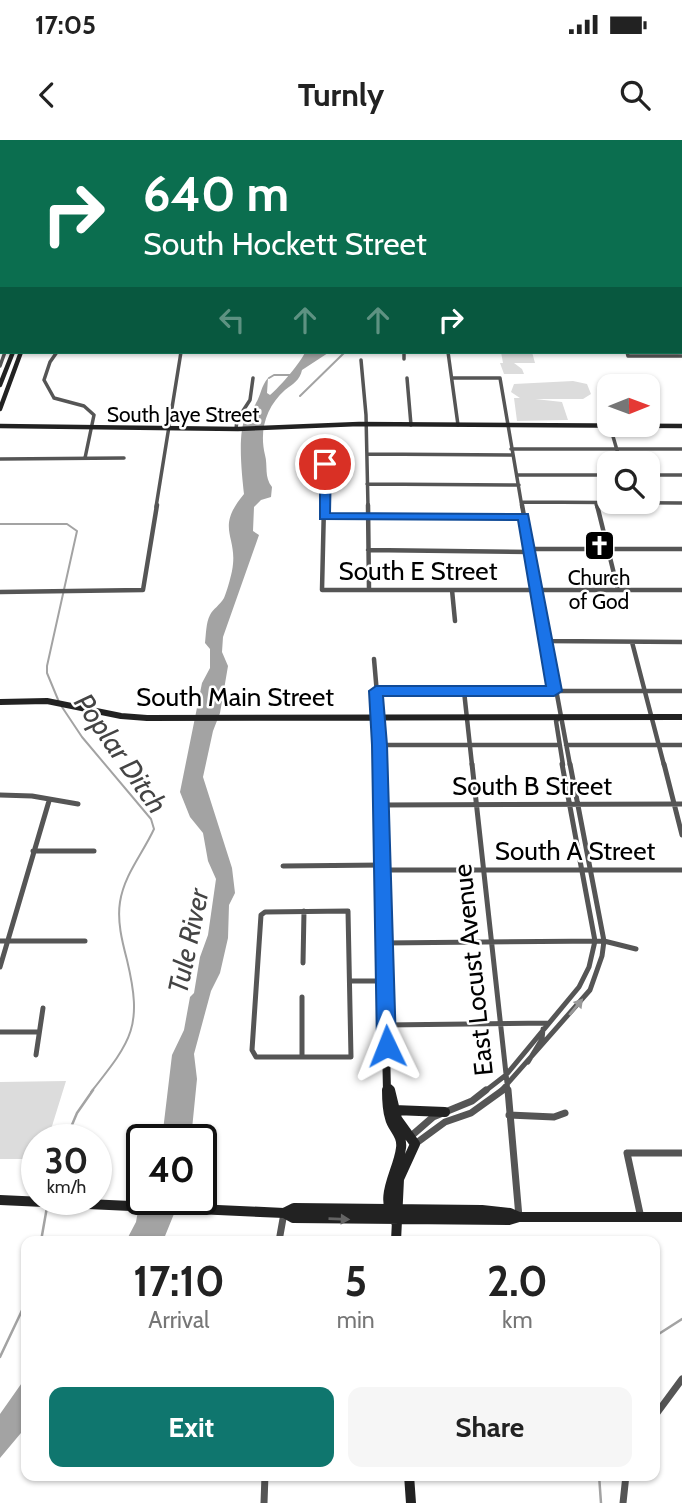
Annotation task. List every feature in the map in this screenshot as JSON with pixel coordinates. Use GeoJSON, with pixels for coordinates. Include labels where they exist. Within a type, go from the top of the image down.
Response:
{"type":"FeatureCollection","features":[{"type":"Feature","properties":{"kind":"street"},"geometry":{"type":"LineString","coordinates":[[0,385],[12,354]]}},
{"type":"Feature","properties":{"kind":"street"},"geometry":{"type":"LineString","coordinates":[[0,409],[20,354]]}},
{"type":"Feature","properties":{"kind":"street"},"geometry":{"type":"LineString","coordinates":[[56,354],[45,377],[50,391],[59,398],[90,410],[94,418],[85,458]]}},
{"type":"Feature","properties":{"kind":"street"},"geometry":{"type":"LineString","coordinates":[[0,592],[143,590],[181,354]]}},
{"type":"Feature","properties":{"kind":"street"},"geometry":{"type":"LineString","coordinates":[[404,354],[404,359]]}},
{"type":"Feature","properties":{"kind":"street"},"geometry":{"type":"LineString","coordinates":[[448,354],[458,425]]}},
{"type":"Feature","properties":{"kind":"street"},"geometry":{"type":"LineString","coordinates":[[628,354],[682,356]]}},
{"type":"Feature","properties":{"kind":"street"},"geometry":{"type":"LineString","coordinates":[[361,360],[367,454],[369,590]]}},
{"type":"Feature","properties":{"kind":"street"},"geometry":{"type":"LineString","coordinates":[[236,430],[240,413],[250,400],[253,378]]}},
{"type":"Feature","properties":{"kind":"street"},"geometry":{"type":"LineString","coordinates":[[407,378],[411,425]]}},
{"type":"Feature","properties":{"kind":"street"},"geometry":{"type":"LineString","coordinates":[[396,1236],[392,1166],[402,1146],[471,1113],[508,1086],[590,990],[602,956],[604,941],[570,805],[559,718],[500,378],[452,378]]}},
{"type":"Feature","properties":{"kind":"street","name":"South Jaye Street"},"geometry":{"type":"LineString","coordinates":[[0,428],[275,430],[411,425],[597,426]]}},
{"type":"Feature","properties":{"kind":"street","name":"South Jaye Street"},"geometry":{"type":"LineString","coordinates":[[660,426],[682,426]]}},
{"type":"Feature","properties":{"kind":"street"},"geometry":{"type":"LineString","coordinates":[[614,438],[617,449]]}},
{"type":"Feature","properties":{"kind":"street"},"geometry":{"type":"LineString","coordinates":[[367,454],[682,449]]}},
{"type":"Feature","properties":{"kind":"street"},"geometry":{"type":"LineString","coordinates":[[0,459],[124,458]]}},
{"type":"Feature","properties":{"kind":"street"},"geometry":{"type":"LineString","coordinates":[[325,464],[324,517],[524,516]]}},
{"type":"Feature","properties":{"kind":"street"},"geometry":{"type":"LineString","coordinates":[[517,475],[597,475]]}},
{"type":"Feature","properties":{"kind":"street"},"geometry":{"type":"LineString","coordinates":[[660,475],[682,475]]}},
{"type":"Feature","properties":{"kind":"street"},"geometry":{"type":"LineString","coordinates":[[367,484],[519,485]]}},
{"type":"Feature","properties":{"kind":"street"},"geometry":{"type":"LineString","coordinates":[[521,502],[596,503],[618,590]]}},
{"type":"Feature","properties":{"kind":"street"},"geometry":{"type":"LineString","coordinates":[[660,503],[682,503]]}},
{"type":"Feature","properties":{"kind":"street","name":"South E Street"},"geometry":{"type":"LineString","coordinates":[[324,517],[322,590],[682,590]]}},
{"type":"Feature","properties":{"kind":"street"},"geometry":{"type":"LineString","coordinates":[[368,550],[682,549]]}},
{"type":"Feature","properties":{"kind":"street"},"geometry":{"type":"LineString","coordinates":[[453,590],[455,621]]}},
{"type":"Feature","properties":{"kind":"street"},"geometry":{"type":"LineString","coordinates":[[545,641],[682,642]]}},
{"type":"Feature","properties":{"kind":"street"},"geometry":{"type":"LineString","coordinates":[[632,642],[682,835]]}},
{"type":"Feature","properties":{"kind":"street"},"geometry":{"type":"LineString","coordinates":[[374,659],[382,805],[387,1110],[399,1133],[402,1146]]}},
{"type":"Feature","properties":{"kind":"street"},"geometry":{"type":"LineString","coordinates":[[376,691],[682,691]]}},
{"type":"Feature","properties":{"kind":"street","name":"East Locust Avenue"},"geometry":{"type":"LineString","coordinates":[[464,691],[508,1086],[519,1217]]}},
{"type":"Feature","properties":{"kind":"street","name":"South Main Street"},"geometry":{"type":"LineString","coordinates":[[0,702],[51,701],[121,716],[187,718],[682,717]]}},
{"type":"Feature","properties":{"kind":"street"},"geometry":{"type":"LineString","coordinates":[[380,745],[682,745]]}},
{"type":"Feature","properties":{"kind":"street"},"geometry":{"type":"LineString","coordinates":[[394,1214],[399,1179],[412,1141],[423,1124],[472,1101],[506,1075],[579,987],[589,967],[595,941],[578,805],[563,745]]}},
{"type":"Feature","properties":{"kind":"street"},"geometry":{"type":"LineString","coordinates":[[0,795],[32,796],[78,804]]}},
{"type":"Feature","properties":{"kind":"street"},"geometry":{"type":"LineString","coordinates":[[0,967],[49,801]]}},
{"type":"Feature","properties":{"kind":"street","name":"South B Street"},"geometry":{"type":"LineString","coordinates":[[382,805],[682,804]]}},
{"type":"Feature","properties":{"kind":"street"},"geometry":{"type":"LineString","coordinates":[[33,851],[94,851]]}},
{"type":"Feature","properties":{"kind":"street","name":"South A Street"},"geometry":{"type":"LineString","coordinates":[[284,866],[682,870]]}},
{"type":"Feature","properties":{"kind":"street"},"geometry":{"type":"LineString","coordinates":[[303,963],[304,911]]}},
{"type":"Feature","properties":{"kind":"street"},"geometry":{"type":"LineString","coordinates":[[304,911],[348,912],[351,1057],[260,1058],[252,1051],[259,918],[265,912],[304,911]]}},
{"type":"Feature","properties":{"kind":"street"},"geometry":{"type":"LineString","coordinates":[[0,941],[85,942]]}},
{"type":"Feature","properties":{"kind":"street"},"geometry":{"type":"LineString","coordinates":[[383,943],[604,941],[636,949]]}},
{"type":"Feature","properties":{"kind":"street"},"geometry":{"type":"LineString","coordinates":[[350,981],[385,981]]}},
{"type":"Feature","properties":{"kind":"street"},"geometry":{"type":"LineString","coordinates":[[302,997],[302,1057]]}},
{"type":"Feature","properties":{"kind":"street"},"geometry":{"type":"LineString","coordinates":[[36,1055],[44,1008]]}},
{"type":"Feature","properties":{"kind":"street"},"geometry":{"type":"LineString","coordinates":[[386,1025],[499,1023],[546,1026]]}},
{"type":"Feature","properties":{"kind":"street"},"geometry":{"type":"LineString","coordinates":[[528,1064],[528,1057],[542,1040],[546,1026]]}},
{"type":"Feature","properties":{"kind":"street"},"geometry":{"type":"LineString","coordinates":[[0,1032],[39,1032]]}},
{"type":"Feature","properties":{"kind":"street"},"geometry":{"type":"LineString","coordinates":[[388,1087],[393,1096],[394,1110],[412,1141]]}},
{"type":"Feature","properties":{"kind":"street"},"geometry":{"type":"LineString","coordinates":[[394,1110],[445,1112]]}},
{"type":"Feature","properties":{"kind":"street"},"geometry":{"type":"LineString","coordinates":[[509,1115],[554,1116],[565,1113]]}},
{"type":"Feature","properties":{"kind":"street"},"geometry":{"type":"LineString","coordinates":[[399,1133],[412,1141]]}},
{"type":"Feature","properties":{"kind":"street"},"geometry":{"type":"LineString","coordinates":[[641,1218],[628,1153],[682,1153]]}},
{"type":"Feature","properties":{"kind":"street"},"geometry":{"type":"LineString","coordinates":[[0,1200],[284,1213],[293,1218],[394,1214],[509,1220],[519,1217],[682,1217]]}},
{"type":"Feature","properties":{"kind":"street"},"geometry":{"type":"LineString","coordinates":[[280,1236],[284,1213]]}},
{"type":"Feature","properties":{"kind":"street"},"geometry":{"type":"LineString","coordinates":[[660,1409],[682,1379]]}},
{"type":"Feature","properties":{"kind":"street"},"geometry":{"type":"LineString","coordinates":[[264,1503],[265,1481]]}},
{"type":"Feature","properties":{"kind":"street"},"geometry":{"type":"LineString","coordinates":[[409,1481],[411,1503]]}},
{"type":"Feature","properties":{"kind":"street"},"geometry":{"type":"LineString","coordinates":[[623,1503],[625,1481]]}},
{"type":"Feature","properties":{"kind":"shaded area"},"geometry":{"type":"Polygon","coordinates":[[[304,354],[326,354],[302,370],[298,379],[278,397],[269,411],[264,428],[263,446],[267,475],[272,487],[271,497],[261,500],[254,507],[253,531],[259,535],[223,637],[222,652],[228,666],[220,713],[213,731],[203,777],[232,868],[235,893],[229,905],[228,938],[220,973],[211,991],[194,1054],[197,1079],[192,1124],[164,1124],[172,1055],[184,1030],[190,997],[194,993],[200,957],[208,935],[216,879],[208,861],[203,833],[190,817],[180,792],[202,683],[210,668],[210,649],[205,643],[208,621],[211,613],[224,598],[232,571],[233,549],[229,525],[230,516],[244,494],[241,454],[243,423],[268,378],[267,393],[270,395],[304,354]]]}},
{"type":"Feature","properties":{"kind":"shaded area"},"geometry":{"type":"Polygon","coordinates":[[[501,354],[533,354],[535,363],[514,363],[524,374],[504,374],[500,363],[503,363],[501,354]]]}},
{"type":"Feature","properties":{"kind":"shaded area"},"geometry":{"type":"Polygon","coordinates":[[[573,381],[587,384],[591,394],[583,399],[535,399],[562,402],[568,420],[517,421],[514,398],[520,398],[511,392],[514,384],[573,381]]]}},
{"type":"Feature","properties":{"kind":"shaded area"},"geometry":{"type":"Polygon","coordinates":[[[66,1081],[53,1124],[21,1124],[21,1159],[0,1159],[0,1082],[66,1081]]]}},
{"type":"Feature","properties":{"kind":"shaded area"},"geometry":{"type":"Polygon","coordinates":[[[137,1215],[174,1215],[165,1236],[129,1236],[137,1215]]]}},
{"type":"Feature","properties":{"kind":"shaded area"},"geometry":{"type":"Polygon","coordinates":[[[21,1384],[21,1433],[0,1458],[0,1414],[21,1384]]]}},
{"type":"Feature","properties":{"kind":"waterway"},"geometry":{"type":"LineString","coordinates":[[300,396],[343,354]]}},
{"type":"Feature","properties":{"kind":"waterway"},"geometry":{"type":"LineString","coordinates":[[269,378],[274,375],[290,375]]}},
{"type":"Feature","properties":{"kind":"waterway","name":"Poplar Ditch"},"geometry":{"type":"LineString","coordinates":[[0,524],[67,524],[77,531],[47,666],[47,673],[59,702]]}},
{"type":"Feature","properties":{"kind":"waterway","name":"Poplar Ditch"},"geometry":{"type":"LineString","coordinates":[[62,707],[82,737],[151,819],[154,829],[130,873],[120,902],[120,931],[134,1002],[130,1032],[116,1059],[91,1092]]}},
{"type":"Feature","properties":{"kind":"waterway","name":"Poplar Ditch"},"geometry":{"type":"LineString","coordinates":[[72,1124],[93,1090]]}},
{"type":"Feature","properties":{"kind":"waterway","name":"Poplar Ditch"},"geometry":{"type":"LineString","coordinates":[[42,1236],[46,1215]]}},
{"type":"Feature","properties":{"kind":"waterway","name":"Poplar Ditch"},"geometry":{"type":"LineString","coordinates":[[0,1357],[21,1313]]}},
{"type":"Feature","properties":{"kind":"waterway"},"geometry":{"type":"LineString","coordinates":[[660,1333],[682,1319]]}},
{"type":"Feature","properties":{"kind":"waterway"},"geometry":{"type":"LineString","coordinates":[[599,1481],[601,1503]]}},
{"type":"Feature","properties":{"kind":"place","name":"Church of God"},"geometry":{"type":"Point","coordinates":[599,546]}},
{"type":"Feature","properties":{"kind":"route"},"geometry":{"type":"LineString","coordinates":[[325,464],[324,517],[524,516],[554,691],[376,691],[384,870],[383,943],[387,1046]]}},
{"type":"Feature","properties":{"kind":"water label","name":"Tule River"},"geometry":{"type":"Point","coordinates":[188,941]}}]}
